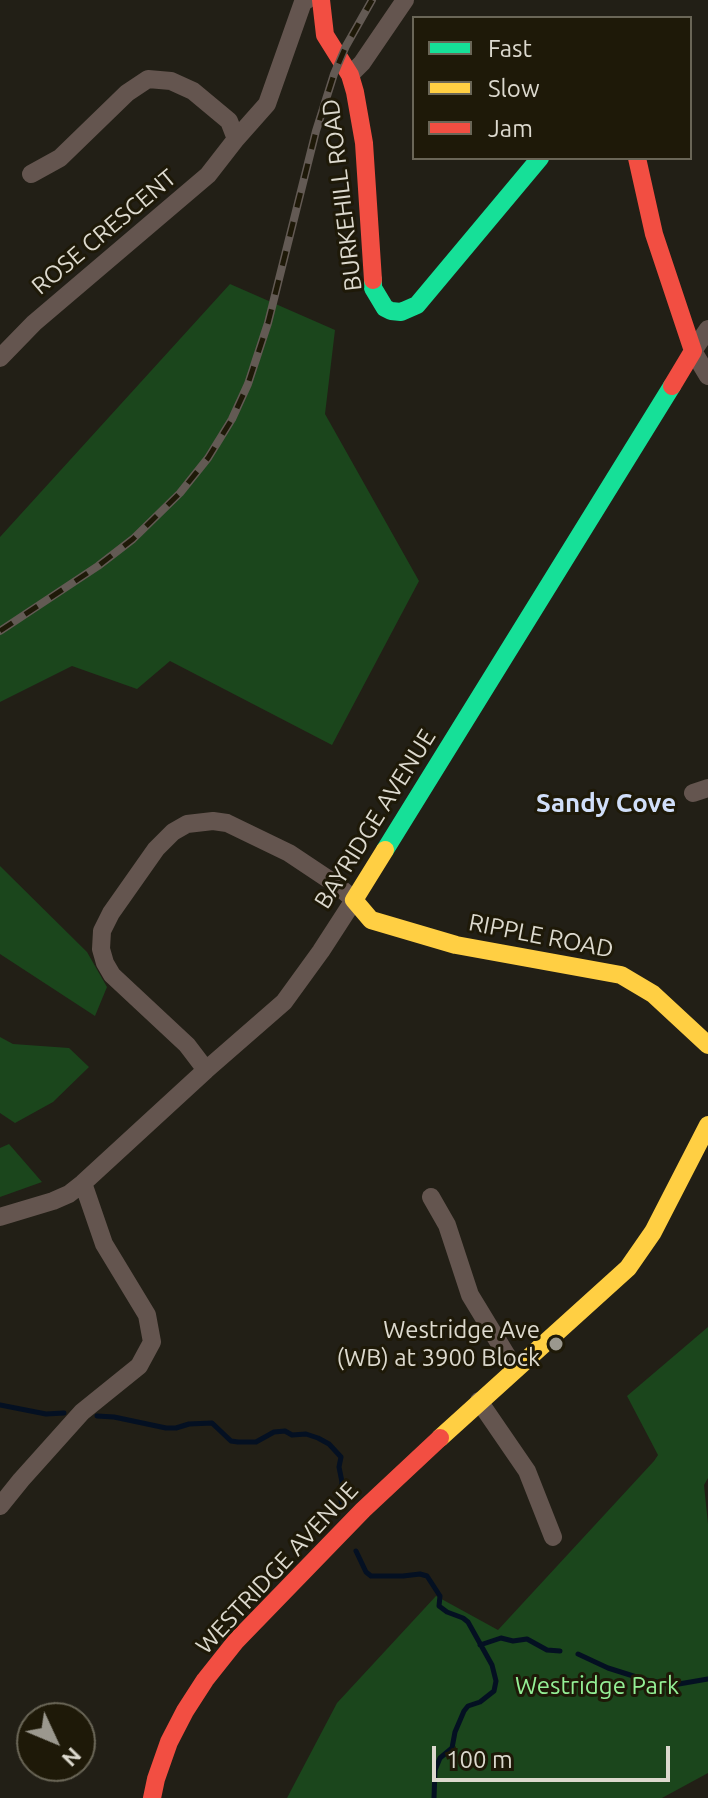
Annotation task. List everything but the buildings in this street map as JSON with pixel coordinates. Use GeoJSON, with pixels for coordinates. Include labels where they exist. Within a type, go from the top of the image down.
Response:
{"type":"FeatureCollection","features":[{"type":"Feature","properties":{"kind":"street","name":"ROSE CRESCENT"},"geometry":{"type":"LineString","coordinates":[[0,358],[34,323],[208,175],[267,104],[303,2],[307,0]]}},
{"type":"Feature","properties":{"kind":"street","name":"BURKEHILL ROAD"},"geometry":{"type":"LineString","coordinates":[[321,0],[325,35],[350,75],[355,92],[364,143],[373,288],[385,308],[391,311],[409,310],[417,305],[538,160]]}},
{"type":"Feature","properties":{"kind":"street"},"geometry":{"type":"LineString","coordinates":[[350,75],[362,63],[405,0]]}},
{"type":"Feature","properties":{"kind":"street"},"geometry":{"type":"LineString","coordinates":[[31,174],[60,158],[127,93],[148,79],[171,81],[193,91],[229,121],[236,139]]}},
{"type":"Feature","properties":{"kind":"street"},"geometry":{"type":"LineString","coordinates":[[637,160],[654,234],[693,351],[708,376]]}},
{"type":"Feature","properties":{"kind":"street"},"geometry":{"type":"LineString","coordinates":[[693,351],[708,329]]}},
{"type":"Feature","properties":{"kind":"street","name":"BAYRIDGE AVENUE"},"geometry":{"type":"LineString","coordinates":[[0,1217],[69,1194],[284,1002],[313,964],[354,900],[693,351]]}},
{"type":"Feature","properties":{"kind":"street"},"geometry":{"type":"LineString","coordinates":[[206,1070],[187,1045],[112,975],[101,949],[102,931],[111,913],[156,849],[173,832],[187,824],[227,823],[289,853],[354,900]]}},
{"type":"Feature","properties":{"kind":"street","name":"RIPPLE ROAD"},"geometry":{"type":"LineString","coordinates":[[354,900],[371,920],[456,945],[621,975],[653,994],[708,1045]]}},
{"type":"Feature","properties":{"kind":"street","name":"WESTRIDGE AVENUE"},"geometry":{"type":"LineString","coordinates":[[152,1798],[169,1742],[185,1711],[236,1641],[363,1510],[628,1268],[653,1232],[708,1125]]}},
{"type":"Feature","properties":{"kind":"street"},"geometry":{"type":"LineString","coordinates":[[0,1506],[82,1412],[139,1366],[152,1342],[147,1315],[104,1244],[83,1183]]}},
{"type":"Feature","properties":{"kind":"street"},"geometry":{"type":"LineString","coordinates":[[431,1197],[447,1225],[470,1295],[515,1369]]}},
{"type":"Feature","properties":{"kind":"street"},"geometry":{"type":"LineString","coordinates":[[479,1401],[527,1471],[553,1537]]}},
{"type":"Feature","properties":{"kind":"green space"},"geometry":{"type":"Polygon","coordinates":[[[230,284],[335,330],[325,414],[419,581],[332,745],[170,661],[137,689],[72,666],[0,702],[0,537],[230,284]]]}},
{"type":"Feature","properties":{"kind":"green space"},"geometry":{"type":"Polygon","coordinates":[[[0,866],[87,952],[107,987],[95,1016],[0,954],[0,866]]]}},
{"type":"Feature","properties":{"kind":"green space"},"geometry":{"type":"Polygon","coordinates":[[[0,1037],[13,1044],[69,1048],[89,1067],[53,1102],[15,1123],[0,1113],[0,1037]]]}},
{"type":"Feature","properties":{"kind":"green space"},"geometry":{"type":"Polygon","coordinates":[[[9,1144],[42,1182],[0,1197],[0,1148],[9,1144]]]}},
{"type":"Feature","properties":{"kind":"green space","name":"Westridge Park"},"geometry":{"type":"Polygon","coordinates":[[[708,1327],[708,1478],[704,1485],[708,1524],[708,1773],[662,1798],[287,1798],[337,1703],[436,1596],[498,1630],[654,1461],[658,1455],[627,1396],[708,1327]]]}},
{"type":"Feature","properties":{"kind":"waterway"},"geometry":{"type":"LineString","coordinates":[[0,1405],[46,1414],[64,1413]]}},
{"type":"Feature","properties":{"kind":"waterway"},"geometry":{"type":"LineString","coordinates":[[97,1416],[166,1428],[212,1423],[231,1441],[238,1442],[256,1442],[274,1432],[285,1431],[292,1435],[306,1434],[318,1438],[341,1457],[342,1505]]}},
{"type":"Feature","properties":{"kind":"waterway"},"geometry":{"type":"LineString","coordinates":[[356,1551],[371,1576],[427,1576],[440,1596],[439,1606],[468,1622],[492,1665],[496,1681],[494,1691],[464,1711],[452,1748],[440,1758],[435,1770],[434,1798]]}},
{"type":"Feature","properties":{"kind":"waterway"},"geometry":{"type":"LineString","coordinates":[[480,1645],[501,1638],[513,1641],[527,1639],[547,1650],[560,1651]]}},
{"type":"Feature","properties":{"kind":"waterway"},"geometry":{"type":"LineString","coordinates":[[578,1654],[646,1680],[673,1685],[708,1679]]}},
{"type":"Feature","properties":{"kind":"railway"},"geometry":{"type":"LineString","coordinates":[[0,631],[133,539],[180,493],[208,458],[232,419],[248,384],[268,323],[316,131],[334,74],[372,0]]}},
{"type":"Feature","properties":{"kind":"traffic: fast"},"geometry":{"type":"LineString","coordinates":[[373,280],[373,288],[385,308],[401,312],[417,305],[538,160]]}},
{"type":"Feature","properties":{"kind":"traffic: fast"},"geometry":{"type":"LineString","coordinates":[[385,850],[672,386]]}},
{"type":"Feature","properties":{"kind":"traffic: slow"},"geometry":{"type":"LineString","coordinates":[[385,850],[354,900],[371,920],[456,945],[621,975],[653,994],[708,1045]]}},
{"type":"Feature","properties":{"kind":"traffic: slow"},"geometry":{"type":"LineString","coordinates":[[440,1438],[628,1268],[653,1232],[708,1125]]}},
{"type":"Feature","properties":{"kind":"traffic: jam"},"geometry":{"type":"LineString","coordinates":[[321,0],[325,35],[350,75],[355,92],[364,143],[373,280]]}},
{"type":"Feature","properties":{"kind":"traffic: jam"},"geometry":{"type":"LineString","coordinates":[[637,160],[654,234],[693,351],[672,386]]}},
{"type":"Feature","properties":{"kind":"traffic: jam"},"geometry":{"type":"LineString","coordinates":[[152,1798],[169,1742],[185,1711],[236,1641],[363,1510],[440,1438]]}},
{"type":"Feature","properties":{"kind":"place","name":"Westridge Ave (WB) at 3900 Block"},"geometry":{"type":"Point","coordinates":[556,1344]}},
{"type":"Feature","properties":{"kind":"district","name":"Sandy Cove"},"geometry":{"type":"Point","coordinates":[606,803]}}]}
